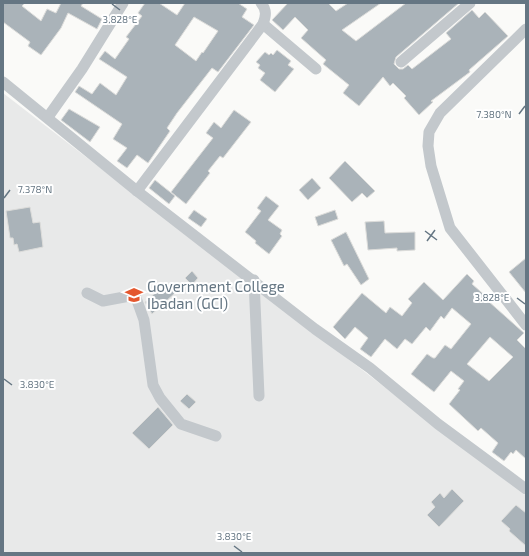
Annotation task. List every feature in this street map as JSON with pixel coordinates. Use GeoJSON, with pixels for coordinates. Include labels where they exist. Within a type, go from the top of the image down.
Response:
{"type":"FeatureCollection","features":[{"type":"Feature","properties":{"kind":"street"},"geometry":{"type":"LineString","coordinates":[[48,117],[82,69],[123,3]]}},
{"type":"Feature","properties":{"kind":"street"},"geometry":{"type":"LineString","coordinates":[[138,191],[264,24],[266,15],[264,7],[261,3]]}},
{"type":"Feature","properties":{"kind":"street"},"geometry":{"type":"LineString","coordinates":[[401,62],[470,3]]}},
{"type":"Feature","properties":{"kind":"street"},"geometry":{"type":"LineString","coordinates":[[264,24],[316,69]]}},
{"type":"Feature","properties":{"kind":"street"},"geometry":{"type":"LineString","coordinates":[[526,29],[440,113],[429,132],[428,146],[430,166],[450,228],[526,325]]}},
{"type":"Feature","properties":{"kind":"street"},"geometry":{"type":"LineString","coordinates":[[3,82],[138,191],[315,328],[370,368],[438,424],[526,489]]}},
{"type":"Feature","properties":{"kind":"street"},"geometry":{"type":"LineString","coordinates":[[254,280],[259,396]]}},
{"type":"Feature","properties":{"kind":"street"},"geometry":{"type":"LineString","coordinates":[[87,293],[103,301],[135,295],[144,320],[153,385],[160,398],[181,424],[216,436]]}},
{"type":"Feature","properties":{"kind":"shaded area","name":"Government College Ibadan (GCI)"},"geometry":{"type":"Polygon","coordinates":[[[3,93],[526,496],[526,553],[3,553],[3,93]]]}},
{"type":"Feature","properties":{"kind":"building"},"geometry":{"type":"Polygon","coordinates":[[[3,3],[25,3],[22,6],[41,21],[47,9],[56,13],[61,3],[83,3],[81,6],[102,19],[97,29],[68,13],[61,28],[41,55],[28,46],[30,42],[3,22],[3,3]]]}},
{"type":"Feature","properties":{"kind":"building"},"geometry":{"type":"Polygon","coordinates":[[[145,3],[159,3],[177,15],[185,3],[238,3],[247,9],[242,17],[254,25],[218,72],[212,68],[177,113],[167,128],[170,131],[148,163],[137,155],[127,168],[117,161],[127,148],[113,139],[122,124],[75,92],[79,86],[92,94],[100,83],[116,95],[127,77],[99,59],[105,51],[115,59],[129,39],[126,37],[142,16],[138,13],[145,3]],[[194,17],[175,45],[196,61],[218,31],[194,17]]]}},
{"type":"Feature","properties":{"kind":"building"},"geometry":{"type":"Polygon","coordinates":[[[288,3],[328,3],[336,11],[348,3],[381,3],[342,30],[356,41],[406,3],[459,3],[396,57],[394,64],[399,69],[403,69],[408,65],[412,69],[451,39],[446,33],[472,10],[479,18],[485,12],[508,36],[469,70],[470,72],[431,101],[433,102],[419,115],[404,98],[406,96],[393,83],[390,86],[383,77],[359,106],[343,93],[349,85],[323,64],[326,60],[301,38],[308,30],[295,17],[283,30],[272,20],[288,3]]]}},
{"type":"Feature","properties":{"kind":"building"},"geometry":{"type":"Polygon","coordinates":[[[277,50],[291,61],[288,65],[294,69],[275,92],[260,80],[265,73],[258,68],[260,65],[256,62],[265,52],[269,55],[271,53],[273,55],[277,50]]]}},
{"type":"Feature","properties":{"kind":"building"},"geometry":{"type":"Polygon","coordinates":[[[69,109],[100,127],[90,142],[61,120],[69,109]]]}},
{"type":"Feature","properties":{"kind":"building"},"geometry":{"type":"Polygon","coordinates":[[[234,110],[251,122],[223,158],[220,156],[208,171],[210,173],[186,204],[171,192],[213,138],[206,133],[214,122],[221,128],[234,110]]]}},
{"type":"Feature","properties":{"kind":"building"},"geometry":{"type":"Polygon","coordinates":[[[345,161],[375,191],[367,198],[362,193],[352,202],[329,178],[345,161]]]}},
{"type":"Feature","properties":{"kind":"building"},"geometry":{"type":"Polygon","coordinates":[[[312,178],[321,188],[308,200],[299,190],[312,178]]]}},
{"type":"Feature","properties":{"kind":"building"},"geometry":{"type":"Polygon","coordinates":[[[155,180],[175,196],[169,204],[149,188],[155,180]]]}},
{"type":"Feature","properties":{"kind":"building"},"geometry":{"type":"Polygon","coordinates":[[[266,196],[279,206],[268,220],[282,230],[280,234],[282,236],[269,254],[255,243],[256,241],[245,232],[261,211],[257,208],[266,196]]]}},
{"type":"Feature","properties":{"kind":"building"},"geometry":{"type":"Polygon","coordinates":[[[30,207],[33,223],[40,222],[43,247],[19,252],[17,244],[14,245],[13,238],[10,238],[6,211],[30,207]]]}},
{"type":"Feature","properties":{"kind":"building"},"geometry":{"type":"Polygon","coordinates":[[[194,210],[207,219],[201,227],[188,218],[194,210]]]}},
{"type":"Feature","properties":{"kind":"building"},"geometry":{"type":"Polygon","coordinates":[[[335,210],[338,219],[318,226],[315,217],[335,210]]]}},
{"type":"Feature","properties":{"kind":"building"},"geometry":{"type":"Polygon","coordinates":[[[384,221],[385,233],[415,232],[415,250],[397,251],[397,248],[368,250],[365,222],[384,221]]]}},
{"type":"Feature","properties":{"kind":"building"},"geometry":{"type":"Polygon","coordinates":[[[346,232],[369,279],[361,285],[347,264],[344,266],[331,240],[346,232]]]}},
{"type":"Feature","properties":{"kind":"building"},"geometry":{"type":"Polygon","coordinates":[[[526,258],[526,293],[509,272],[526,258]]]}},
{"type":"Feature","properties":{"kind":"building"},"geometry":{"type":"Polygon","coordinates":[[[192,271],[198,278],[192,285],[185,278],[192,271]]]}},
{"type":"Feature","properties":{"kind":"building"},"geometry":{"type":"Polygon","coordinates":[[[467,274],[474,281],[472,284],[489,299],[487,300],[524,333],[517,340],[526,349],[526,459],[516,450],[513,454],[511,452],[504,461],[492,452],[498,443],[481,428],[478,431],[449,404],[460,390],[458,389],[464,381],[451,371],[434,392],[411,374],[427,354],[435,358],[445,345],[451,349],[471,324],[452,308],[444,319],[441,316],[430,331],[426,327],[412,344],[405,339],[397,349],[385,339],[371,357],[360,349],[368,338],[355,327],[345,339],[333,327],[362,293],[386,313],[390,307],[402,316],[412,303],[408,299],[424,282],[443,300],[467,274]],[[490,337],[467,364],[489,381],[513,357],[490,337]]]}},
{"type":"Feature","properties":{"kind":"building"},"geometry":{"type":"Polygon","coordinates":[[[167,283],[175,293],[152,314],[145,302],[167,283]]]}},
{"type":"Feature","properties":{"kind":"building"},"geometry":{"type":"Polygon","coordinates":[[[187,394],[196,402],[189,409],[180,401],[187,394]]]}},
{"type":"Feature","properties":{"kind":"building"},"geometry":{"type":"Polygon","coordinates":[[[158,407],[173,425],[149,449],[132,433],[158,407]]]}},
{"type":"Feature","properties":{"kind":"building"},"geometry":{"type":"Polygon","coordinates":[[[452,489],[464,501],[439,527],[427,515],[435,507],[431,502],[440,493],[444,498],[452,489]]]}},
{"type":"Feature","properties":{"kind":"building"},"geometry":{"type":"Polygon","coordinates":[[[516,505],[526,513],[526,546],[509,531],[510,529],[501,521],[516,505]]]}},
{"type":"Feature","properties":{"kind":"place","name":"Government College Ibadan (GCI)"},"geometry":{"type":"Point","coordinates":[134,295]}}]}
